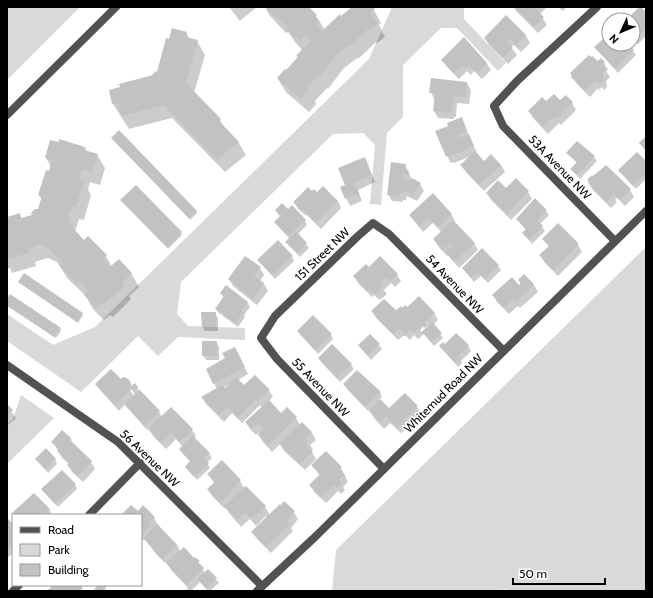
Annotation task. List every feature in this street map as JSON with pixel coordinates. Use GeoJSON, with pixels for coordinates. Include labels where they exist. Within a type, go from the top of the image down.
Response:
{"type":"FeatureCollection","features":[{"type":"Feature","properties":{"kind":"street"},"geometry":{"type":"LineString","coordinates":[[7,115],[116,7]]}},
{"type":"Feature","properties":{"kind":"street","name":"53A Avenue NW"},"geometry":{"type":"LineString","coordinates":[[597,7],[517,81],[494,106],[503,126],[615,241]]}},
{"type":"Feature","properties":{"kind":"street","name":"Whitemud Road NW"},"geometry":{"type":"LineString","coordinates":[[259,589],[315,537],[646,211]]}},
{"type":"Feature","properties":{"kind":"street","name":"151 Street NW"},"geometry":{"type":"LineString","coordinates":[[275,316],[373,223],[389,234]]}},
{"type":"Feature","properties":{"kind":"street","name":"54 Avenue NW"},"geometry":{"type":"LineString","coordinates":[[389,234],[504,350]]}},
{"type":"Feature","properties":{"kind":"street","name":"55 Avenue NW"},"geometry":{"type":"LineString","coordinates":[[275,316],[261,338],[278,359],[384,469]]}},
{"type":"Feature","properties":{"kind":"street","name":"56 Avenue NW"},"geometry":{"type":"LineString","coordinates":[[7,365],[118,442],[259,589]]}},
{"type":"Feature","properties":{"kind":"street"},"geometry":{"type":"LineString","coordinates":[[90,514],[140,464]]}},
{"type":"Feature","properties":{"kind":"green space"},"geometry":{"type":"Polygon","coordinates":[[[7,7],[80,7],[7,80],[7,7]]]}},
{"type":"Feature","properties":{"kind":"green space"},"geometry":{"type":"Polygon","coordinates":[[[392,7],[464,7],[464,19],[506,63],[498,71],[457,28],[441,28],[403,65],[403,117],[387,133],[381,205],[370,204],[375,145],[363,133],[333,134],[181,282],[177,314],[188,326],[245,328],[245,340],[178,337],[158,356],[138,336],[81,392],[7,341],[7,314],[53,345],[95,327],[369,59],[392,7]]]}},
{"type":"Feature","properties":{"kind":"green space"},"geometry":{"type":"Polygon","coordinates":[[[646,247],[646,591],[512,591],[504,589],[500,591],[332,591],[336,550],[646,247]]]}},
{"type":"Feature","properties":{"kind":"green space"},"geometry":{"type":"Polygon","coordinates":[[[21,395],[54,418],[7,464],[7,425],[13,419],[21,395]]]}},
{"type":"Feature","properties":{"kind":"building"},"geometry":{"type":"Polygon","coordinates":[[[265,7],[309,7],[317,15],[315,17],[320,22],[317,25],[322,31],[340,14],[341,16],[352,7],[373,7],[375,9],[370,13],[378,23],[369,31],[368,29],[350,46],[349,45],[336,56],[320,76],[319,75],[307,88],[309,90],[301,99],[277,78],[298,57],[296,56],[311,41],[305,36],[300,41],[296,36],[294,37],[286,29],[288,27],[279,19],[278,20],[265,7]]]}},
{"type":"Feature","properties":{"kind":"building"},"geometry":{"type":"Polygon","coordinates":[[[514,7],[536,7],[535,8],[544,17],[534,27],[514,7]]]}},
{"type":"Feature","properties":{"kind":"building"},"geometry":{"type":"Polygon","coordinates":[[[641,7],[646,12],[646,29],[641,34],[641,12],[634,12],[641,7]]]}},
{"type":"Feature","properties":{"kind":"building"},"geometry":{"type":"Polygon","coordinates":[[[506,15],[526,35],[516,45],[509,38],[507,41],[513,48],[503,58],[484,38],[506,15]]]}},
{"type":"Feature","properties":{"kind":"building"},"geometry":{"type":"Polygon","coordinates":[[[172,28],[187,32],[186,37],[198,40],[186,83],[221,119],[219,121],[239,142],[217,160],[164,105],[121,116],[117,103],[112,104],[109,90],[120,87],[119,84],[153,75],[156,71],[157,72],[166,38],[169,39],[172,28]]]}},
{"type":"Feature","properties":{"kind":"building"},"geometry":{"type":"Polygon","coordinates":[[[464,37],[487,63],[477,73],[469,65],[466,68],[463,65],[454,73],[441,60],[464,37]]]}},
{"type":"Feature","properties":{"kind":"building"},"geometry":{"type":"Polygon","coordinates":[[[601,41],[601,52],[632,52],[615,69],[594,47],[601,41]]]}},
{"type":"Feature","properties":{"kind":"building"},"geometry":{"type":"Polygon","coordinates":[[[589,55],[598,61],[601,58],[605,62],[602,65],[606,70],[602,74],[604,76],[602,78],[604,79],[600,84],[597,81],[595,83],[594,82],[585,91],[571,77],[572,76],[570,73],[589,55]]]}},
{"type":"Feature","properties":{"kind":"building"},"geometry":{"type":"Polygon","coordinates":[[[431,78],[467,82],[466,97],[454,96],[451,113],[433,111],[435,93],[429,93],[431,78]]]}},
{"type":"Feature","properties":{"kind":"building"},"geometry":{"type":"Polygon","coordinates":[[[554,94],[560,100],[566,95],[573,102],[556,119],[554,117],[543,127],[528,111],[542,97],[546,101],[554,94]]]}},
{"type":"Feature","properties":{"kind":"building"},"geometry":{"type":"Polygon","coordinates":[[[462,117],[467,131],[458,135],[460,138],[469,134],[474,146],[446,157],[435,131],[448,126],[447,123],[462,117]]]}},
{"type":"Feature","properties":{"kind":"building"},"geometry":{"type":"Polygon","coordinates":[[[119,130],[197,211],[189,218],[111,138],[119,130]]]}},
{"type":"Feature","properties":{"kind":"building"},"geometry":{"type":"Polygon","coordinates":[[[646,136],[646,151],[639,143],[646,136]]]}},
{"type":"Feature","properties":{"kind":"building"},"geometry":{"type":"Polygon","coordinates":[[[59,139],[85,147],[84,150],[98,154],[92,172],[82,169],[79,180],[84,181],[76,207],[72,206],[68,218],[71,226],[84,240],[88,236],[107,255],[103,259],[110,267],[119,259],[132,273],[122,283],[124,286],[104,304],[102,302],[96,308],[84,295],[88,290],[80,281],[77,284],[59,265],[62,263],[48,248],[39,245],[28,249],[29,253],[7,259],[7,217],[20,213],[21,218],[32,215],[31,213],[35,209],[38,209],[42,196],[38,195],[46,170],[49,171],[52,160],[45,158],[50,140],[59,142],[59,139]]]}},
{"type":"Feature","properties":{"kind":"building"},"geometry":{"type":"Polygon","coordinates":[[[577,141],[595,156],[577,175],[570,169],[577,162],[566,153],[577,141]]]}},
{"type":"Feature","properties":{"kind":"building"},"geometry":{"type":"Polygon","coordinates":[[[475,151],[484,161],[491,154],[501,165],[479,185],[460,165],[475,151]]]}},
{"type":"Feature","properties":{"kind":"building"},"geometry":{"type":"Polygon","coordinates":[[[637,152],[646,161],[646,173],[633,186],[618,170],[637,152]]]}},
{"type":"Feature","properties":{"kind":"building"},"geometry":{"type":"Polygon","coordinates":[[[365,157],[372,175],[354,183],[359,194],[345,199],[340,187],[345,185],[338,168],[365,157]]]}},
{"type":"Feature","properties":{"kind":"building"},"geometry":{"type":"Polygon","coordinates":[[[391,162],[406,164],[405,169],[409,171],[407,175],[403,174],[403,177],[410,181],[412,178],[421,183],[413,195],[403,190],[403,194],[399,194],[399,196],[387,195],[391,162]]]}},
{"type":"Feature","properties":{"kind":"building"},"geometry":{"type":"Polygon","coordinates":[[[606,165],[631,189],[620,200],[613,192],[613,195],[606,202],[588,183],[589,182],[587,180],[592,175],[593,176],[606,165]]]}},
{"type":"Feature","properties":{"kind":"building"},"geometry":{"type":"Polygon","coordinates":[[[516,178],[529,191],[507,214],[486,193],[498,180],[506,188],[516,178]]]}},
{"type":"Feature","properties":{"kind":"building"},"geometry":{"type":"Polygon","coordinates":[[[136,185],[182,232],[167,247],[120,200],[136,185]]]}},
{"type":"Feature","properties":{"kind":"building"},"geometry":{"type":"Polygon","coordinates":[[[323,186],[338,201],[316,223],[293,202],[308,187],[312,191],[314,189],[317,192],[323,186]]]}},
{"type":"Feature","properties":{"kind":"building"},"geometry":{"type":"Polygon","coordinates":[[[433,193],[452,214],[438,227],[428,217],[419,226],[409,215],[433,193]]]}},
{"type":"Feature","properties":{"kind":"building"},"geometry":{"type":"Polygon","coordinates":[[[535,198],[547,210],[537,220],[543,226],[529,240],[522,233],[526,229],[516,219],[535,198]]]}},
{"type":"Feature","properties":{"kind":"building"},"geometry":{"type":"Polygon","coordinates":[[[282,203],[288,209],[292,205],[306,220],[288,236],[274,222],[280,216],[275,210],[282,203]]]}},
{"type":"Feature","properties":{"kind":"building"},"geometry":{"type":"Polygon","coordinates":[[[453,220],[475,243],[454,262],[445,252],[453,245],[450,243],[443,250],[433,239],[453,220]]]}},
{"type":"Feature","properties":{"kind":"building"},"geometry":{"type":"Polygon","coordinates":[[[558,223],[579,244],[553,270],[539,255],[549,246],[542,239],[558,223]]]}},
{"type":"Feature","properties":{"kind":"building"},"geometry":{"type":"Polygon","coordinates":[[[296,231],[307,243],[297,253],[285,242],[296,231]]]}},
{"type":"Feature","properties":{"kind":"building"},"geometry":{"type":"Polygon","coordinates":[[[278,240],[293,256],[272,275],[257,260],[278,240]]]}},
{"type":"Feature","properties":{"kind":"building"},"geometry":{"type":"Polygon","coordinates":[[[482,248],[499,265],[485,279],[478,272],[471,278],[462,268],[482,248]]]}},
{"type":"Feature","properties":{"kind":"building"},"geometry":{"type":"Polygon","coordinates":[[[245,256],[261,267],[254,276],[264,283],[253,299],[228,279],[245,256]]]}},
{"type":"Feature","properties":{"kind":"building"},"geometry":{"type":"Polygon","coordinates":[[[380,256],[398,274],[390,281],[387,277],[380,283],[383,286],[376,294],[369,289],[367,291],[353,276],[366,264],[369,267],[380,256]]]}},
{"type":"Feature","properties":{"kind":"building"},"geometry":{"type":"Polygon","coordinates":[[[24,273],[83,313],[77,322],[18,282],[24,273]]]}},
{"type":"Feature","properties":{"kind":"building"},"geometry":{"type":"Polygon","coordinates":[[[524,274],[534,284],[516,302],[513,300],[504,308],[492,295],[512,277],[519,285],[521,283],[518,280],[524,274]]]}},
{"type":"Feature","properties":{"kind":"building"},"geometry":{"type":"Polygon","coordinates":[[[226,285],[248,302],[242,310],[244,312],[235,323],[215,309],[224,296],[220,293],[226,285]]]}},
{"type":"Feature","properties":{"kind":"building"},"geometry":{"type":"Polygon","coordinates":[[[10,294],[61,328],[54,337],[7,305],[7,298],[10,294]]]}},
{"type":"Feature","properties":{"kind":"building"},"geometry":{"type":"Polygon","coordinates":[[[419,296],[435,313],[425,322],[428,325],[425,328],[422,325],[414,333],[410,329],[405,334],[401,329],[399,329],[393,334],[371,311],[384,299],[396,310],[401,306],[402,308],[405,305],[407,307],[419,296]]]}},
{"type":"Feature","properties":{"kind":"building"},"geometry":{"type":"Polygon","coordinates":[[[201,312],[216,312],[216,327],[202,327],[201,312]]]}},
{"type":"Feature","properties":{"kind":"building"},"geometry":{"type":"Polygon","coordinates":[[[313,315],[332,334],[315,350],[297,331],[313,315]]]}},
{"type":"Feature","properties":{"kind":"building"},"geometry":{"type":"Polygon","coordinates":[[[432,322],[442,333],[431,342],[422,332],[432,322]]]}},
{"type":"Feature","properties":{"kind":"building"},"geometry":{"type":"Polygon","coordinates":[[[456,333],[469,345],[458,356],[460,358],[455,363],[439,346],[443,342],[445,344],[456,333]]]}},
{"type":"Feature","properties":{"kind":"building"},"geometry":{"type":"Polygon","coordinates":[[[370,334],[380,344],[368,356],[358,345],[370,334]]]}},
{"type":"Feature","properties":{"kind":"building"},"geometry":{"type":"Polygon","coordinates":[[[202,341],[217,341],[217,356],[202,356],[202,341]]]}},
{"type":"Feature","properties":{"kind":"building"},"geometry":{"type":"Polygon","coordinates":[[[332,344],[352,364],[337,378],[318,358],[332,344]]]}},
{"type":"Feature","properties":{"kind":"building"},"geometry":{"type":"Polygon","coordinates":[[[235,347],[245,367],[213,384],[206,369],[225,358],[222,353],[235,347]]]}},
{"type":"Feature","properties":{"kind":"building"},"geometry":{"type":"Polygon","coordinates":[[[111,369],[121,379],[123,377],[127,378],[130,381],[131,387],[135,383],[138,387],[133,391],[131,389],[115,405],[95,384],[111,369]]]}},
{"type":"Feature","properties":{"kind":"building"},"geometry":{"type":"Polygon","coordinates":[[[357,370],[381,392],[365,407],[343,384],[357,370]]]}},
{"type":"Feature","properties":{"kind":"building"},"geometry":{"type":"Polygon","coordinates":[[[255,375],[270,390],[258,401],[256,399],[238,417],[228,407],[219,415],[201,397],[222,385],[225,388],[236,377],[244,385],[255,375]]]}},
{"type":"Feature","properties":{"kind":"building"},"geometry":{"type":"Polygon","coordinates":[[[140,390],[160,411],[144,426],[124,404],[140,390]]]}},
{"type":"Feature","properties":{"kind":"building"},"geometry":{"type":"Polygon","coordinates":[[[405,393],[418,406],[397,427],[386,417],[380,422],[369,411],[380,399],[389,408],[405,393]]]}},
{"type":"Feature","properties":{"kind":"building"},"geometry":{"type":"Polygon","coordinates":[[[269,400],[281,413],[287,407],[297,417],[268,445],[258,435],[264,429],[258,423],[251,429],[245,422],[269,400]]]}},
{"type":"Feature","properties":{"kind":"building"},"geometry":{"type":"Polygon","coordinates":[[[7,404],[13,410],[7,416],[7,404]]]}},
{"type":"Feature","properties":{"kind":"building"},"geometry":{"type":"Polygon","coordinates":[[[171,407],[193,429],[180,442],[171,433],[161,443],[148,429],[171,407]]]}},
{"type":"Feature","properties":{"kind":"building"},"geometry":{"type":"Polygon","coordinates":[[[302,422],[312,432],[306,438],[309,441],[306,445],[313,452],[300,464],[279,444],[302,422]]]}},
{"type":"Feature","properties":{"kind":"building"},"geometry":{"type":"Polygon","coordinates":[[[62,430],[72,439],[70,440],[92,461],[78,476],[67,465],[69,462],[57,451],[59,449],[51,442],[62,430]]]}},
{"type":"Feature","properties":{"kind":"building"},"geometry":{"type":"Polygon","coordinates":[[[193,436],[210,453],[204,458],[209,463],[194,477],[185,467],[190,461],[179,449],[193,436]]]}},
{"type":"Feature","properties":{"kind":"building"},"geometry":{"type":"Polygon","coordinates":[[[46,448],[56,459],[45,469],[35,459],[46,448]]]}},
{"type":"Feature","properties":{"kind":"building"},"geometry":{"type":"Polygon","coordinates":[[[326,451],[342,467],[340,469],[345,475],[339,480],[342,483],[337,488],[334,485],[321,497],[309,485],[320,474],[311,465],[326,451]]]}},
{"type":"Feature","properties":{"kind":"building"},"geometry":{"type":"Polygon","coordinates":[[[222,460],[241,480],[230,491],[231,493],[220,503],[207,489],[215,482],[207,474],[222,460]]]}},
{"type":"Feature","properties":{"kind":"building"},"geometry":{"type":"Polygon","coordinates":[[[62,470],[76,484],[55,504],[41,489],[62,470]]]}},
{"type":"Feature","properties":{"kind":"building"},"geometry":{"type":"Polygon","coordinates":[[[246,486],[266,506],[252,519],[245,513],[237,520],[224,506],[246,486]]]}},
{"type":"Feature","properties":{"kind":"building"},"geometry":{"type":"Polygon","coordinates":[[[34,493],[50,509],[44,514],[12,513],[34,493]]]}},
{"type":"Feature","properties":{"kind":"building"},"geometry":{"type":"Polygon","coordinates":[[[284,501],[295,511],[291,515],[292,517],[287,521],[290,524],[266,547],[251,532],[284,501]]]}},
{"type":"Feature","properties":{"kind":"building"},"geometry":{"type":"Polygon","coordinates":[[[131,505],[138,511],[143,505],[155,517],[149,523],[151,525],[143,534],[142,514],[122,514],[131,505]]]}},
{"type":"Feature","properties":{"kind":"building"},"geometry":{"type":"Polygon","coordinates":[[[8,519],[12,523],[12,545],[7,547],[8,519]]]}},
{"type":"Feature","properties":{"kind":"building"},"geometry":{"type":"Polygon","coordinates":[[[157,524],[177,545],[162,559],[143,538],[157,524]]]}},
{"type":"Feature","properties":{"kind":"building"},"geometry":{"type":"Polygon","coordinates":[[[184,547],[194,558],[195,557],[200,561],[198,562],[204,568],[187,585],[166,563],[184,547]]]}},
{"type":"Feature","properties":{"kind":"building"},"geometry":{"type":"Polygon","coordinates":[[[208,569],[217,578],[206,588],[197,579],[208,569]]]}},
{"type":"Feature","properties":{"kind":"building"},"geometry":{"type":"Polygon","coordinates":[[[52,586],[81,586],[83,588],[80,591],[47,591],[52,586]]]}},
{"type":"Feature","properties":{"kind":"building"},"geometry":{"type":"Polygon","coordinates":[[[98,586],[103,586],[106,589],[104,591],[96,591],[94,589],[98,586]]]}}]}
